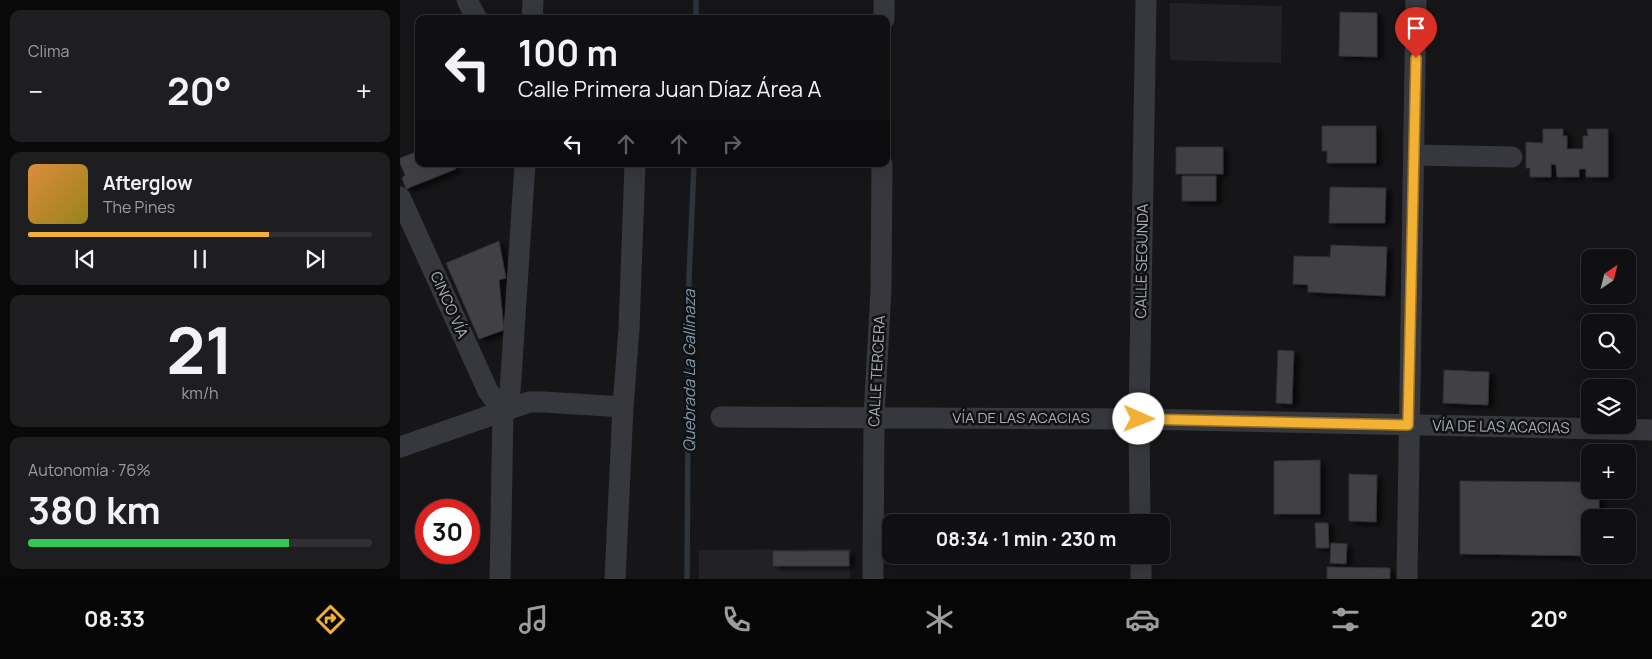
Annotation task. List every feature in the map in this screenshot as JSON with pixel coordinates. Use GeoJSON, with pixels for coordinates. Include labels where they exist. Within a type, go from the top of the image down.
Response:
{"type":"FeatureCollection","features":[{"type":"Feature","properties":{"kind":"street"},"geometry":{"type":"LineString","coordinates":[[467,0],[475,15]]}},
{"type":"Feature","properties":{"kind":"street"},"geometry":{"type":"LineString","coordinates":[[532,15],[533,0]]}},
{"type":"Feature","properties":{"kind":"street"},"geometry":{"type":"LineString","coordinates":[[884,0],[884,15]]}},
{"type":"Feature","properties":{"kind":"street","name":"CALLE SEGUNDA"},"geometry":{"type":"LineString","coordinates":[[1140,514],[1139,419],[1146,0]]}},
{"type":"Feature","properties":{"kind":"street"},"geometry":{"type":"LineString","coordinates":[[1407,579],[1416,0]]}},
{"type":"Feature","properties":{"kind":"street"},"geometry":{"type":"LineString","coordinates":[[1414,155],[1512,157]]}},
{"type":"Feature","properties":{"kind":"street"},"geometry":{"type":"LineString","coordinates":[[500,579],[503,411],[510,392],[525,167]]}},
{"type":"Feature","properties":{"kind":"street"},"geometry":{"type":"LineString","coordinates":[[615,579],[623,407],[629,329],[635,167]]}},
{"type":"Feature","properties":{"kind":"street","name":"CALLE TERCERA"},"geometry":{"type":"LineString","coordinates":[[873,579],[874,416],[881,290],[882,167]]}},
{"type":"Feature","properties":{"kind":"street","name":"CINCO VÍA"},"geometry":{"type":"LineString","coordinates":[[400,196],[488,391],[503,411]]}},
{"type":"Feature","properties":{"kind":"street"},"geometry":{"type":"LineString","coordinates":[[400,447],[529,402],[623,407]]}},
{"type":"Feature","properties":{"kind":"street","name":"VÍA DE LAS ACACIAS"},"geometry":{"type":"LineString","coordinates":[[721,417],[874,416],[1139,419],[1652,430]]}},
{"type":"Feature","properties":{"kind":"street"},"geometry":{"type":"LineString","coordinates":[[1141,564],[1141,579]]}},
{"type":"Feature","properties":{"kind":"shaded area"},"geometry":{"type":"Polygon","coordinates":[[[1170,3],[1282,6],[1281,63],[1170,60],[1170,3]]]}},
{"type":"Feature","properties":{"kind":"shaded area"},"geometry":{"type":"Polygon","coordinates":[[[851,549],[850,579],[699,579],[699,550],[851,549]]]}},
{"type":"Feature","properties":{"kind":"building"},"geometry":{"type":"Polygon","coordinates":[[[1340,12],[1377,13],[1377,57],[1339,56],[1340,12]]]}},
{"type":"Feature","properties":{"kind":"building"},"geometry":{"type":"Polygon","coordinates":[[[1322,126],[1376,126],[1376,163],[1327,163],[1327,151],[1322,151],[1322,126]]]}},
{"type":"Feature","properties":{"kind":"building"},"geometry":{"type":"Polygon","coordinates":[[[1543,129],[1563,129],[1563,136],[1567,136],[1567,149],[1583,149],[1583,136],[1588,136],[1587,129],[1608,129],[1608,177],[1586,177],[1586,169],[1579,169],[1579,177],[1557,177],[1556,165],[1551,164],[1551,177],[1530,177],[1530,168],[1526,168],[1526,142],[1543,143],[1543,129]]]}},
{"type":"Feature","properties":{"kind":"building"},"geometry":{"type":"Polygon","coordinates":[[[1176,147],[1223,147],[1223,174],[1176,174],[1176,147]]]}},
{"type":"Feature","properties":{"kind":"building"},"geometry":{"type":"Polygon","coordinates":[[[415,152],[415,167],[455,167],[456,169],[406,189],[402,178],[405,175],[400,158],[415,152]]]}},
{"type":"Feature","properties":{"kind":"building"},"geometry":{"type":"Polygon","coordinates":[[[1182,176],[1216,176],[1216,201],[1182,201],[1182,176]]]}},
{"type":"Feature","properties":{"kind":"building"},"geometry":{"type":"Polygon","coordinates":[[[1330,187],[1386,188],[1385,223],[1329,223],[1330,187]]]}},
{"type":"Feature","properties":{"kind":"building"},"geometry":{"type":"Polygon","coordinates":[[[499,241],[506,278],[499,280],[504,330],[479,339],[446,263],[499,241]]]}},
{"type":"Feature","properties":{"kind":"building"},"geometry":{"type":"Polygon","coordinates":[[[1331,245],[1387,247],[1385,296],[1308,292],[1308,285],[1293,284],[1294,256],[1330,257],[1331,245]]]}},
{"type":"Feature","properties":{"kind":"building"},"geometry":{"type":"Polygon","coordinates":[[[1278,350],[1294,351],[1292,404],[1276,403],[1278,350]]]}},
{"type":"Feature","properties":{"kind":"building"},"geometry":{"type":"Polygon","coordinates":[[[1444,370],[1489,372],[1488,405],[1443,403],[1444,370]]]}},
{"type":"Feature","properties":{"kind":"building"},"geometry":{"type":"Polygon","coordinates":[[[1320,460],[1320,514],[1274,514],[1274,461],[1320,460]]]}},
{"type":"Feature","properties":{"kind":"building"},"geometry":{"type":"Polygon","coordinates":[[[1349,474],[1377,475],[1376,522],[1349,521],[1349,474]]]}},
{"type":"Feature","properties":{"kind":"building"},"geometry":{"type":"Polygon","coordinates":[[[1460,481],[1581,482],[1581,499],[1599,499],[1599,509],[1581,509],[1581,556],[1460,554],[1460,481]]]}},
{"type":"Feature","properties":{"kind":"building"},"geometry":{"type":"Polygon","coordinates":[[[1315,523],[1328,523],[1329,548],[1316,548],[1315,523]]]}},
{"type":"Feature","properties":{"kind":"building"},"geometry":{"type":"Polygon","coordinates":[[[1331,543],[1347,544],[1346,564],[1330,563],[1331,543]]]}},
{"type":"Feature","properties":{"kind":"building"},"geometry":{"type":"Polygon","coordinates":[[[773,551],[849,551],[849,566],[773,566],[773,551]]]}},
{"type":"Feature","properties":{"kind":"building"},"geometry":{"type":"Polygon","coordinates":[[[1327,567],[1390,568],[1390,579],[1327,579],[1327,567]]]}},
{"type":"Feature","properties":{"kind":"waterway","name":"Quebrada La Gallinaza"},"geometry":{"type":"LineString","coordinates":[[696,0],[696,15]]}},
{"type":"Feature","properties":{"kind":"waterway","name":"Quebrada La Gallinaza"},"geometry":{"type":"LineString","coordinates":[[687,579],[689,278],[694,167]]}},
{"type":"Feature","properties":{"kind":"route"},"geometry":{"type":"LineString","coordinates":[[1139,419],[1408,425],[1416,58]]}}]}
